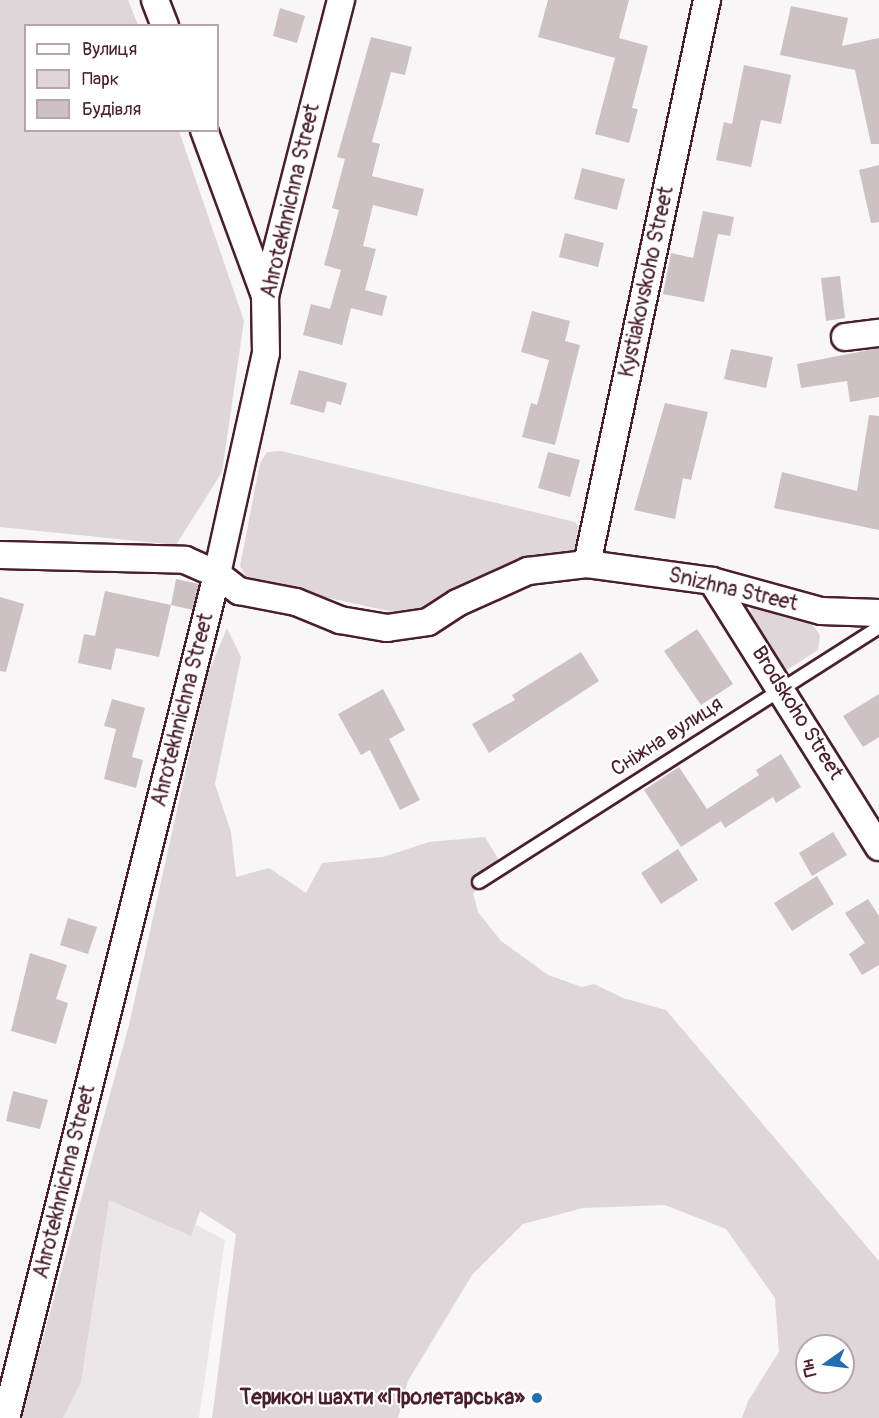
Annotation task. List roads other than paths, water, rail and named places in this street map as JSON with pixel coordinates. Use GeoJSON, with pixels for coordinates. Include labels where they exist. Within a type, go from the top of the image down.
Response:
{"type":"FeatureCollection","features":[{"type":"Feature","properties":{"kind":"street"},"geometry":{"type":"LineString","coordinates":[[155,0],[164,24]]}},
{"type":"Feature","properties":{"kind":"street","name":"Ahrotekhnichna Street"},"geometry":{"type":"LineString","coordinates":[[6,1418],[217,574],[266,353],[265,296],[341,0]]}},
{"type":"Feature","properties":{"kind":"street","name":"Kystiakovskoho Street"},"geometry":{"type":"LineString","coordinates":[[587,564],[707,0]]}},
{"type":"Feature","properties":{"kind":"street"},"geometry":{"type":"LineString","coordinates":[[205,132],[265,296]]}},
{"type":"Feature","properties":{"kind":"street"},"geometry":{"type":"LineString","coordinates":[[845,337],[879,333]]}},
{"type":"Feature","properties":{"kind":"street","name":"Snizhna Street"},"geometry":{"type":"LineString","coordinates":[[0,555],[185,560],[217,574],[239,591],[296,602],[340,620],[387,628],[428,622],[458,603],[528,571],[587,564],[712,581],[821,610],[879,613]]}},
{"type":"Feature","properties":{"kind":"street","name":"Brodskoho Street"},"geometry":{"type":"LineString","coordinates":[[712,581],[782,686],[879,847]]}},
{"type":"Feature","properties":{"kind":"lane","name":"Сніжна вулиця"},"geometry":{"type":"LineString","coordinates":[[479,882],[782,686],[879,627]]}},
{"type":"Feature","properties":{"kind":"place","name":"Терикон шахти «Пролетарська»"},"geometry":{"type":"Point","coordinates":[537,1398]}}]}
